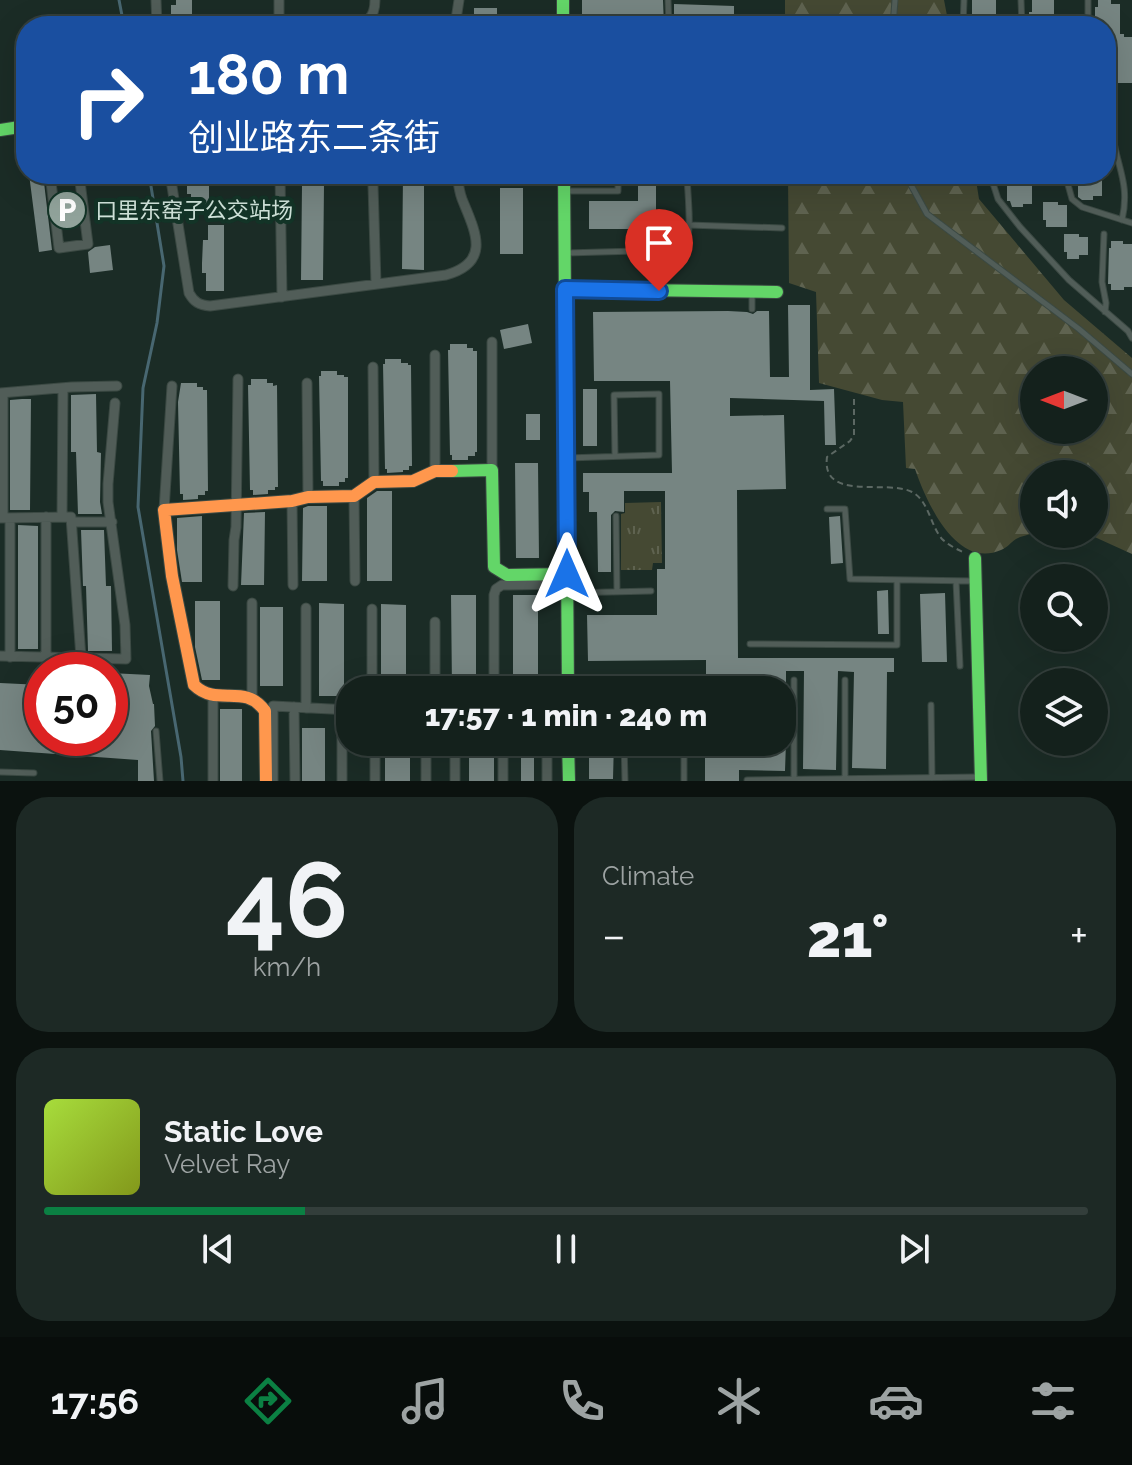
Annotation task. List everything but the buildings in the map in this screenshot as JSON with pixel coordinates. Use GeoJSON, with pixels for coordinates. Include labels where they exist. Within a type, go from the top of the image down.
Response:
{"type":"FeatureCollection","features":[{"type":"Feature","properties":{"kind":"street"},"geometry":{"type":"LineString","coordinates":[[51,184],[59,248],[88,244],[80,184]]}},
{"type":"Feature","properties":{"kind":"street"},"geometry":{"type":"LineString","coordinates":[[172,184],[189,293],[194,302],[201,306],[446,275],[470,264],[477,243],[459,184]]}},
{"type":"Feature","properties":{"kind":"street"},"geometry":{"type":"LineString","coordinates":[[280,184],[282,297]]}},
{"type":"Feature","properties":{"kind":"street"},"geometry":{"type":"LineString","coordinates":[[373,184],[376,284]]}},
{"type":"Feature","properties":{"kind":"street"},"geometry":{"type":"LineString","coordinates":[[564,184],[568,676]]}},
{"type":"Feature","properties":{"kind":"street"},"geometry":{"type":"LineString","coordinates":[[565,289],[777,292]]}},
{"type":"Feature","properties":{"kind":"street"},"geometry":{"type":"LineString","coordinates":[[492,342],[494,676]]}},
{"type":"Feature","properties":{"kind":"street"},"geometry":{"type":"LineString","coordinates":[[435,355],[435,471]]}},
{"type":"Feature","properties":{"kind":"street"},"geometry":{"type":"LineString","coordinates":[[373,367],[374,482]]}},
{"type":"Feature","properties":{"kind":"street"},"geometry":{"type":"LineString","coordinates":[[233,586],[238,379]]}},
{"type":"Feature","properties":{"kind":"street"},"geometry":{"type":"LineString","coordinates":[[307,383],[308,497]]}},
{"type":"Feature","properties":{"kind":"street"},"geometry":{"type":"LineString","coordinates":[[5,656],[2,393],[117,386]]}},
{"type":"Feature","properties":{"kind":"street"},"geometry":{"type":"LineString","coordinates":[[172,386],[164,510],[173,586],[194,685],[206,696],[336,710]]}},
{"type":"Feature","properties":{"kind":"street"},"geometry":{"type":"LineString","coordinates":[[63,388],[67,520],[80,652]]}},
{"type":"Feature","properties":{"kind":"street"},"geometry":{"type":"LineString","coordinates":[[115,403],[108,484],[126,652]]}},
{"type":"Feature","properties":{"kind":"street"},"geometry":{"type":"LineString","coordinates":[[164,510],[354,496],[374,482],[413,481],[435,471],[492,470]]}},
{"type":"Feature","properties":{"kind":"street"},"geometry":{"type":"LineString","coordinates":[[354,496],[355,581]]}},
{"type":"Feature","properties":{"kind":"street"},"geometry":{"type":"LineString","coordinates":[[292,501],[293,585]]}},
{"type":"Feature","properties":{"kind":"street"},"geometry":{"type":"LineString","coordinates":[[46,517],[46,652]]}},
{"type":"Feature","properties":{"kind":"street"},"geometry":{"type":"LineString","coordinates":[[4,518],[46,517],[112,522]]}},
{"type":"Feature","properties":{"kind":"street"},"geometry":{"type":"LineString","coordinates":[[975,558],[980,779]]}},
{"type":"Feature","properties":{"kind":"street"},"geometry":{"type":"LineString","coordinates":[[494,567],[507,575],[567,583]]}},
{"type":"Feature","properties":{"kind":"street"},"geometry":{"type":"LineString","coordinates":[[494,595],[502,585],[567,583]]}},
{"type":"Feature","properties":{"kind":"street"},"geometry":{"type":"LineString","coordinates":[[252,603],[273,781]]}},
{"type":"Feature","properties":{"kind":"street"},"geometry":{"type":"LineString","coordinates":[[306,608],[306,708]]}},
{"type":"Feature","properties":{"kind":"street"},"geometry":{"type":"LineString","coordinates":[[372,609],[372,676]]}},
{"type":"Feature","properties":{"kind":"street"},"geometry":{"type":"LineString","coordinates":[[435,622],[435,676]]}},
{"type":"Feature","properties":{"kind":"street"},"geometry":{"type":"LineString","coordinates":[[213,696],[213,781]]}},
{"type":"Feature","properties":{"kind":"street"},"geometry":{"type":"LineString","coordinates":[[263,702],[266,781]]}},
{"type":"Feature","properties":{"kind":"street"},"geometry":{"type":"LineString","coordinates":[[294,707],[295,781]]}},
{"type":"Feature","properties":{"kind":"street"},"geometry":{"type":"LineString","coordinates":[[342,781],[343,756]]}},
{"type":"Feature","properties":{"kind":"street"},"geometry":{"type":"LineString","coordinates":[[375,756],[375,781]]}},
{"type":"Feature","properties":{"kind":"street"},"geometry":{"type":"LineString","coordinates":[[426,756],[426,781]]}},
{"type":"Feature","properties":{"kind":"street"},"geometry":{"type":"LineString","coordinates":[[455,756],[455,781]]}},
{"type":"Feature","properties":{"kind":"street"},"geometry":{"type":"LineString","coordinates":[[503,756],[503,781]]}},
{"type":"Feature","properties":{"kind":"street"},"geometry":{"type":"LineString","coordinates":[[547,756],[547,781]]}},
{"type":"Feature","properties":{"kind":"street"},"geometry":{"type":"LineString","coordinates":[[568,756],[569,781]]}},
{"type":"Feature","properties":{"kind":"lane"},"geometry":{"type":"LineString","coordinates":[[1116,150],[1125,183],[1122,220]]}},
{"type":"Feature","properties":{"kind":"lane"},"geometry":{"type":"LineString","coordinates":[[564,191],[618,191],[618,184]]}},
{"type":"Feature","properties":{"kind":"lane"},"geometry":{"type":"LineString","coordinates":[[565,253],[672,250],[684,244],[688,225],[687,184]]}},
{"type":"Feature","properties":{"kind":"lane"},"geometry":{"type":"LineString","coordinates":[[910,184],[927,214],[1079,329],[1132,374]]}},
{"type":"Feature","properties":{"kind":"lane"},"geometry":{"type":"LineString","coordinates":[[993,184],[998,199],[1020,227],[1069,280],[1128,331],[1132,338]]}},
{"type":"Feature","properties":{"kind":"lane"},"geometry":{"type":"LineString","coordinates":[[1068,184],[1072,199],[1082,207],[1132,223]]}},
{"type":"Feature","properties":{"kind":"lane"},"geometry":{"type":"LineString","coordinates":[[688,225],[782,228]]}},
{"type":"Feature","properties":{"kind":"lane"},"geometry":{"type":"LineString","coordinates":[[1104,234],[1102,282],[1105,312]]}},
{"type":"Feature","properties":{"kind":"lane"},"geometry":{"type":"LineString","coordinates":[[752,292],[752,309]]}},
{"type":"Feature","properties":{"kind":"lane"},"geometry":{"type":"LineString","coordinates":[[566,458],[659,455],[659,394],[614,395],[615,456]]}},
{"type":"Feature","properties":{"kind":"lane"},"geometry":{"type":"LineString","coordinates":[[827,509],[845,509],[850,579],[976,581]]}},
{"type":"Feature","properties":{"kind":"lane"},"geometry":{"type":"LineString","coordinates":[[616,516],[617,592]]}},
{"type":"Feature","properties":{"kind":"lane"},"geometry":{"type":"LineString","coordinates":[[750,644],[897,645],[897,580]]}},
{"type":"Feature","properties":{"kind":"lane"},"geometry":{"type":"LineString","coordinates":[[956,581],[960,666]]}},
{"type":"Feature","properties":{"kind":"lane"},"geometry":{"type":"LineString","coordinates":[[567,583],[617,592],[651,591]]}},
{"type":"Feature","properties":{"kind":"lane"},"geometry":{"type":"LineString","coordinates":[[845,680],[845,779]]}},
{"type":"Feature","properties":{"kind":"lane"},"geometry":{"type":"LineString","coordinates":[[931,705],[932,778]]}},
{"type":"Feature","properties":{"kind":"lane"},"geometry":{"type":"LineString","coordinates":[[156,731],[160,781]]}},
{"type":"Feature","properties":{"kind":"lane"},"geometry":{"type":"LineString","coordinates":[[624,756],[625,781]]}},
{"type":"Feature","properties":{"kind":"lane"},"geometry":{"type":"LineString","coordinates":[[684,756],[684,781]]}},
{"type":"Feature","properties":{"kind":"lane"},"geometry":{"type":"LineString","coordinates":[[794,756],[794,779]]}},
{"type":"Feature","properties":{"kind":"lane"},"geometry":{"type":"LineString","coordinates":[[0,772],[34,773]]}},
{"type":"Feature","properties":{"kind":"lane"},"geometry":{"type":"LineString","coordinates":[[747,780],[980,779]]}},
{"type":"Feature","properties":{"kind":"path"},"geometry":{"type":"LineString","coordinates":[[854,399],[854,435],[827,457],[828,474],[835,482],[846,485],[901,489],[913,493],[922,501],[942,539],[975,558]]}},
{"type":"Feature","properties":{"kind":"green space"},"geometry":{"type":"Polygon","coordinates":[[[785,0],[944,0],[947,16],[785,16],[785,0]]]}},
{"type":"Feature","properties":{"kind":"green space"},"geometry":{"type":"Polygon","coordinates":[[[788,184],[977,184],[979,199],[1064,300],[1132,358],[1132,554],[1108,543],[1108,460],[1020,460],[1020,537],[1003,549],[985,554],[970,550],[945,529],[915,469],[906,468],[903,402],[882,400],[819,383],[816,292],[789,283],[788,184]]]}},
{"type":"Feature","properties":{"kind":"green space"},"geometry":{"type":"Polygon","coordinates":[[[661,502],[662,563],[653,563],[652,570],[621,570],[621,514],[625,513],[625,503],[661,502]]]}},
{"type":"Feature","properties":{"kind":"waterway"},"geometry":{"type":"LineString","coordinates":[[119,0],[122,16]]}},
{"type":"Feature","properties":{"kind":"waterway"},"geometry":{"type":"LineString","coordinates":[[151,184],[164,266],[157,323],[143,388],[138,507],[183,781]]}},
{"type":"Feature","properties":{"kind":"traffic: fast"},"geometry":{"type":"LineString","coordinates":[[563,0],[563,16]]}},
{"type":"Feature","properties":{"kind":"traffic: fast"},"geometry":{"type":"LineString","coordinates":[[0,130],[16,128]]}},
{"type":"Feature","properties":{"kind":"traffic: fast"},"geometry":{"type":"LineString","coordinates":[[564,184],[568,676]]}},
{"type":"Feature","properties":{"kind":"traffic: fast"},"geometry":{"type":"LineString","coordinates":[[565,289],[777,292]]}},
{"type":"Feature","properties":{"kind":"traffic: fast"},"geometry":{"type":"LineString","coordinates":[[452,471],[492,470],[494,567],[507,575],[567,574]]}},
{"type":"Feature","properties":{"kind":"traffic: fast"},"geometry":{"type":"LineString","coordinates":[[975,558],[981,781]]}},
{"type":"Feature","properties":{"kind":"traffic: fast"},"geometry":{"type":"LineString","coordinates":[[568,756],[569,781]]}},
{"type":"Feature","properties":{"kind":"traffic: slow"},"geometry":{"type":"LineString","coordinates":[[266,781],[265,711],[248,698],[212,695],[194,685],[172,576],[164,510],[354,496],[374,482],[413,481],[435,471],[452,471]]}},
{"type":"Feature","properties":{"kind":"place","name":"口里东窑子公交站场"},"geometry":{"type":"Point","coordinates":[67,210]}},
{"type":"Feature","properties":{"kind":"route"},"geometry":{"type":"LineString","coordinates":[[567,574],[565,289],[659,291]]}}]}
